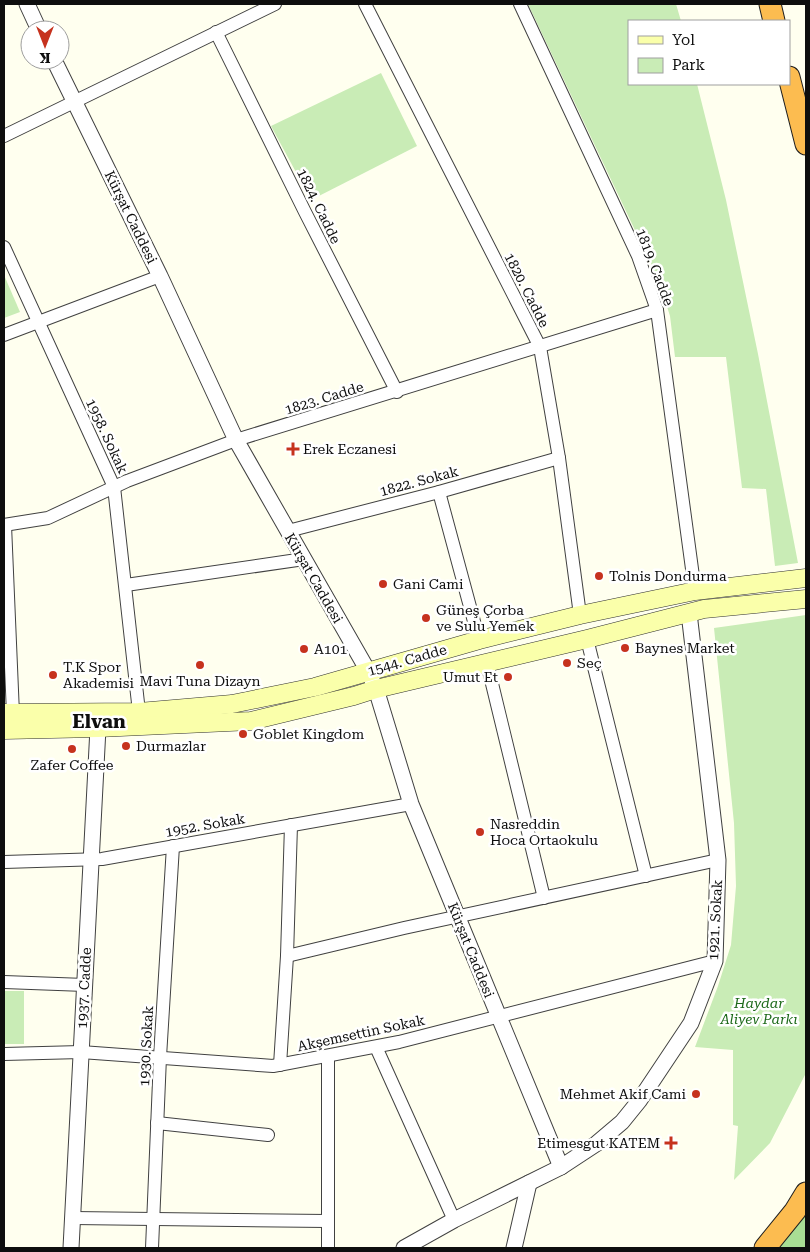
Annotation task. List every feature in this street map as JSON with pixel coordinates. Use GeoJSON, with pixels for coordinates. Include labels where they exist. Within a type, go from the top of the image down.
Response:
{"type":"FeatureCollection","features":[{"type":"Feature","properties":{"kind":"highway"},"geometry":{"type":"LineString","coordinates":[[770,4],[774,20]]}},
{"type":"Feature","properties":{"kind":"highway"},"geometry":{"type":"LineString","coordinates":[[790,81],[806,144]]}},
{"type":"Feature","properties":{"kind":"highway"},"geometry":{"type":"LineString","coordinates":[[765,1248],[795,1211],[806,1193]]}},
{"type":"Feature","properties":{"kind":"main road","name":"1544. Cadde"},"geometry":{"type":"LineString","coordinates":[[8,714],[139,712],[232,704],[316,687],[479,640],[580,616],[695,591],[806,578]]}},
{"type":"Feature","properties":{"kind":"main road","name":"1544. Cadde"},"geometry":{"type":"LineString","coordinates":[[4,730],[251,721],[704,609],[806,599]]}},
{"type":"Feature","properties":{"kind":"street"},"geometry":{"type":"LineString","coordinates":[[26,4],[34,20]]}},
{"type":"Feature","properties":{"kind":"street"},"geometry":{"type":"LineString","coordinates":[[4,136],[275,4]]}},
{"type":"Feature","properties":{"kind":"street","name":"1820. Cadde"},"geometry":{"type":"LineString","coordinates":[[365,4],[540,347],[580,616]]}},
{"type":"Feature","properties":{"kind":"street","name":"1819. Cadde"},"geometry":{"type":"LineString","coordinates":[[520,4],[638,256],[657,310],[695,591]]}},
{"type":"Feature","properties":{"kind":"street","name":"1824. Cadde"},"geometry":{"type":"LineString","coordinates":[[216,32],[397,392]]}},
{"type":"Feature","properties":{"kind":"street","name":"Kürşat Caddesi"},"geometry":{"type":"LineString","coordinates":[[59,70],[160,276],[236,440],[368,671],[376,689],[411,804],[561,1167]]}},
{"type":"Feature","properties":{"kind":"street","name":"1958. Sokak"},"geometry":{"type":"LineString","coordinates":[[4,247],[114,487],[139,712]]}},
{"type":"Feature","properties":{"kind":"street"},"geometry":{"type":"LineString","coordinates":[[4,335],[160,276]]}},
{"type":"Feature","properties":{"kind":"street","name":"1823. Cadde"},"geometry":{"type":"LineString","coordinates":[[4,525],[48,518],[114,487],[236,440],[397,392],[657,310]]}},
{"type":"Feature","properties":{"kind":"street","name":"1822. Sokak"},"geometry":{"type":"LineString","coordinates":[[288,531],[440,492],[558,458]]}},
{"type":"Feature","properties":{"kind":"street"},"geometry":{"type":"LineString","coordinates":[[440,492],[479,640]]}},
{"type":"Feature","properties":{"kind":"street"},"geometry":{"type":"LineString","coordinates":[[4,525],[8,714]]}},
{"type":"Feature","properties":{"kind":"street"},"geometry":{"type":"LineString","coordinates":[[126,585],[304,559]]}},
{"type":"Feature","properties":{"kind":"street","name":"1921. Sokak"},"geometry":{"type":"LineString","coordinates":[[404,1248],[454,1220],[561,1167],[596,1144],[622,1122],[639,1101],[690,1023],[716,961],[718,860],[689,613]]}},
{"type":"Feature","properties":{"kind":"street"},"geometry":{"type":"LineString","coordinates":[[587,639],[646,876]]}},
{"type":"Feature","properties":{"kind":"street"},"geometry":{"type":"LineString","coordinates":[[486,663],[544,898]]}},
{"type":"Feature","properties":{"kind":"street","name":"1937. Cadde"},"geometry":{"type":"LineString","coordinates":[[71,1248],[98,728]]}},
{"type":"Feature","properties":{"kind":"street","name":"1952. Sokak"},"geometry":{"type":"LineString","coordinates":[[4,862],[91,860],[411,804]]}},
{"type":"Feature","properties":{"kind":"street"},"geometry":{"type":"LineString","coordinates":[[280,1065],[288,956],[291,825]]}},
{"type":"Feature","properties":{"kind":"street","name":"1930. Sokak"},"geometry":{"type":"LineString","coordinates":[[152,1248],[160,1057],[173,846]]}},
{"type":"Feature","properties":{"kind":"street"},"geometry":{"type":"LineString","coordinates":[[288,956],[404,928],[458,918],[718,860]]}},
{"type":"Feature","properties":{"kind":"street","name":"Akşemsettin Sokak"},"geometry":{"type":"LineString","coordinates":[[4,1054],[81,1052],[273,1066],[376,1046],[499,1017],[716,961]]}},
{"type":"Feature","properties":{"kind":"street"},"geometry":{"type":"LineString","coordinates":[[4,982],[85,985]]}},
{"type":"Feature","properties":{"kind":"street"},"geometry":{"type":"LineString","coordinates":[[376,1046],[454,1220]]}},
{"type":"Feature","properties":{"kind":"street"},"geometry":{"type":"LineString","coordinates":[[328,1056],[328,1248]]}},
{"type":"Feature","properties":{"kind":"street"},"geometry":{"type":"LineString","coordinates":[[157,1123],[268,1135]]}},
{"type":"Feature","properties":{"kind":"street"},"geometry":{"type":"LineString","coordinates":[[514,1248],[529,1183]]}},
{"type":"Feature","properties":{"kind":"street"},"geometry":{"type":"LineString","coordinates":[[73,1218],[327,1222]]}},
{"type":"Feature","properties":{"kind":"green space"},"geometry":{"type":"Polygon","coordinates":[[[528,4],[676,4],[681,20],[628,20],[628,85],[697,85],[726,200],[798,563],[775,566],[766,489],[742,488],[726,357],[675,357],[670,316],[650,262],[528,4]]]}},
{"type":"Feature","properties":{"kind":"green space"},"geometry":{"type":"Polygon","coordinates":[[[381,73],[417,146],[311,200],[271,126],[381,73]]]}},
{"type":"Feature","properties":{"kind":"green space"},"geometry":{"type":"Polygon","coordinates":[[[4,275],[20,312],[4,318],[4,275]]]}},
{"type":"Feature","properties":{"kind":"green space","name":"Haydar Aliyev Parkı"},"geometry":{"type":"Polygon","coordinates":[[[806,615],[806,1073],[770,1143],[734,1180],[738,1126],[733,1125],[733,1050],[695,1047],[731,945],[736,886],[734,823],[714,628],[806,615]]]}},
{"type":"Feature","properties":{"kind":"green space"},"geometry":{"type":"Polygon","coordinates":[[[4,991],[24,991],[24,1044],[4,1044],[4,991]]]}},
{"type":"Feature","properties":{"kind":"green space"},"geometry":{"type":"Polygon","coordinates":[[[806,1200],[806,1248],[771,1248],[806,1200]]]}},
{"type":"Feature","properties":{"kind":"place","name":"Erek Eczanesi"},"geometry":{"type":"Point","coordinates":[293,449]}},
{"type":"Feature","properties":{"kind":"place","name":"Tolnis Dondurma"},"geometry":{"type":"Point","coordinates":[599,576]}},
{"type":"Feature","properties":{"kind":"place","name":"Gani Cami"},"geometry":{"type":"Point","coordinates":[383,584]}},
{"type":"Feature","properties":{"kind":"place","name":"Güneş Çorba ve Sulu Yemek"},"geometry":{"type":"Point","coordinates":[426,618]}},
{"type":"Feature","properties":{"kind":"place","name":"Baynes Market"},"geometry":{"type":"Point","coordinates":[625,648]}},
{"type":"Feature","properties":{"kind":"place","name":"A101"},"geometry":{"type":"Point","coordinates":[304,649]}},
{"type":"Feature","properties":{"kind":"place","name":"Seç"},"geometry":{"type":"Point","coordinates":[567,663]}},
{"type":"Feature","properties":{"kind":"place","name":"Mavi Tuna Dizayn"},"geometry":{"type":"Point","coordinates":[200,665]}},
{"type":"Feature","properties":{"kind":"place","name":"T.K Spor Akademisi"},"geometry":{"type":"Point","coordinates":[53,675]}},
{"type":"Feature","properties":{"kind":"place","name":"Umut Et"},"geometry":{"type":"Point","coordinates":[508,677]}},
{"type":"Feature","properties":{"kind":"place","name":"Goblet Kingdom"},"geometry":{"type":"Point","coordinates":[243,734]}},
{"type":"Feature","properties":{"kind":"place","name":"Durmazlar"},"geometry":{"type":"Point","coordinates":[126,746]}},
{"type":"Feature","properties":{"kind":"place","name":"Zafer Coffee"},"geometry":{"type":"Point","coordinates":[72,749]}},
{"type":"Feature","properties":{"kind":"place","name":"Nasreddin Hoca Ortaokulu"},"geometry":{"type":"Point","coordinates":[480,832]}},
{"type":"Feature","properties":{"kind":"place","name":"Mehmet Akif Cami"},"geometry":{"type":"Point","coordinates":[696,1094]}},
{"type":"Feature","properties":{"kind":"place","name":"Etimesgut KATEM"},"geometry":{"type":"Point","coordinates":[671,1143]}},
{"type":"Feature","properties":{"kind":"district","name":"Elvan"},"geometry":{"type":"Point","coordinates":[99,721]}}]}
